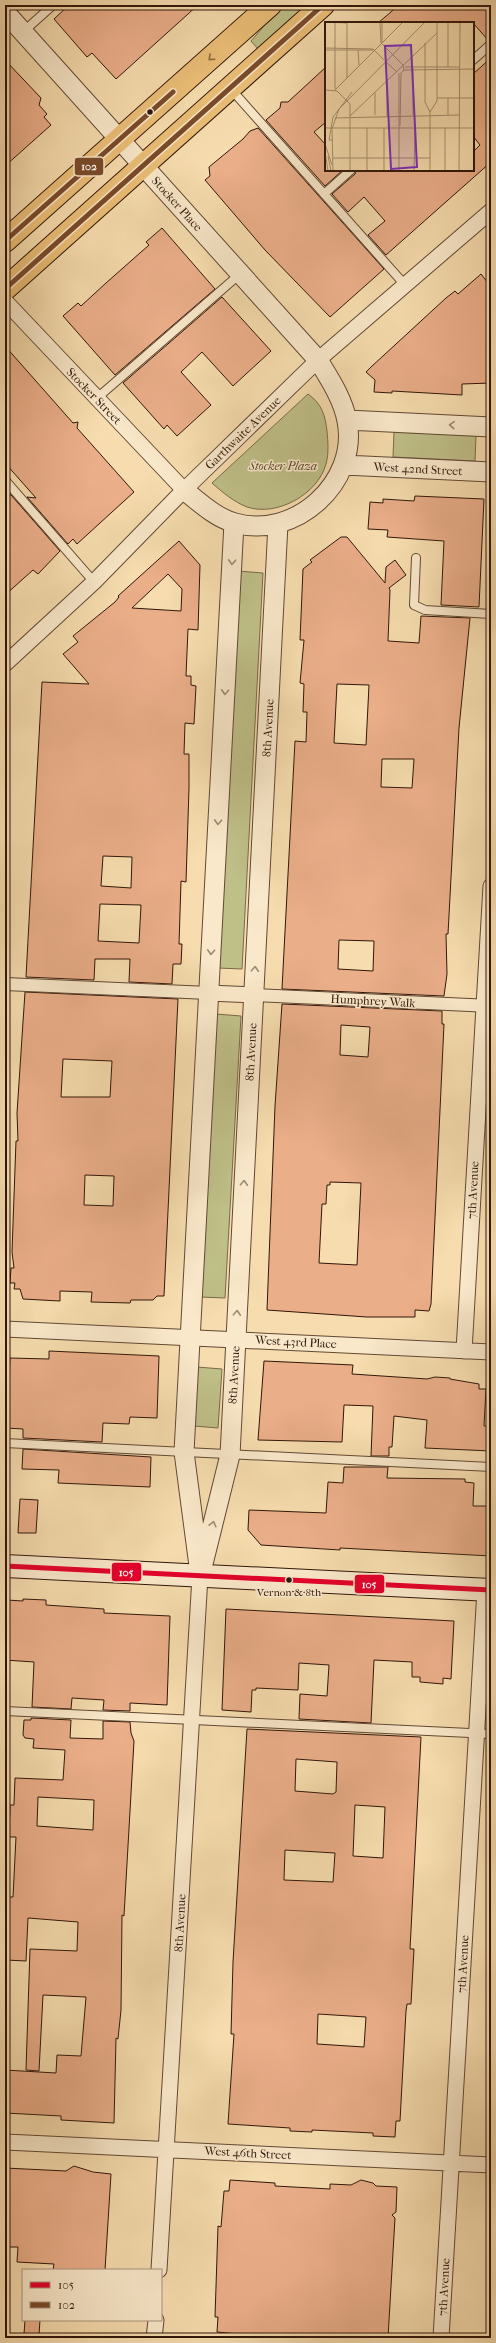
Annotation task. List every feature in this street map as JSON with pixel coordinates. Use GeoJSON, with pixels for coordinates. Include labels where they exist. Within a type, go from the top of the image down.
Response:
{"type":"FeatureCollection","features":[{"type":"Feature","properties":{"kind":"main road"},"geometry":{"type":"LineString","coordinates":[[5,241],[270,5]]}},
{"type":"Feature","properties":{"kind":"main road"},"geometry":{"type":"LineString","coordinates":[[5,289],[144,167],[229,88],[322,5]]}},
{"type":"Feature","properties":{"kind":"main road"},"geometry":{"type":"LineString","coordinates":[[5,1566],[488,1590]]}},
{"type":"Feature","properties":{"kind":"street","name":"Stocker Place"},"geometry":{"type":"LineString","coordinates":[[5,12],[22,33],[318,360]]}},
{"type":"Feature","properties":{"kind":"street","name":"Garthwaite Avenue"},"geometry":{"type":"LineString","coordinates":[[5,664],[94,582],[184,490],[318,360],[491,211]]}},
{"type":"Feature","properties":{"kind":"street","name":"Stocker Street"},"geometry":{"type":"LineString","coordinates":[[5,301],[184,490]]}},
{"type":"Feature","properties":{"kind":"street"},"geometry":{"type":"LineString","coordinates":[[184,490],[210,511],[234,523],[256,526],[278,524],[301,514],[319,502],[332,485],[344,465],[348,442],[347,420],[339,398],[318,360]]}},
{"type":"Feature","properties":{"kind":"street"},"geometry":{"type":"LineString","coordinates":[[347,420],[491,427]]}},
{"type":"Feature","properties":{"kind":"street","name":"West 42nd Street"},"geometry":{"type":"LineString","coordinates":[[344,465],[491,472]]}},
{"type":"Feature","properties":{"kind":"street","name":"8th Avenue"},"geometry":{"type":"LineString","coordinates":[[159,2269],[200,1576],[184,1452],[234,523]]}},
{"type":"Feature","properties":{"kind":"street","name":"8th Avenue"},"geometry":{"type":"LineString","coordinates":[[200,1576],[230,1455],[278,524]]}},
{"type":"Feature","properties":{"kind":"street","name":"7th Avenue"},"geometry":{"type":"LineString","coordinates":[[464,1351],[488,1006],[491,886]]}},
{"type":"Feature","properties":{"kind":"street"},"geometry":{"type":"LineString","coordinates":[[5,984],[254,995]]}},
{"type":"Feature","properties":{"kind":"street","name":"Humphrey Walk"},"geometry":{"type":"LineString","coordinates":[[254,995],[488,1006]]}},
{"type":"Feature","properties":{"kind":"street","name":"West 43rd Place"},"geometry":{"type":"LineString","coordinates":[[5,1329],[491,1352]]}},
{"type":"Feature","properties":{"kind":"street","name":"7th Avenue"},"geometry":{"type":"LineString","coordinates":[[441,2338],[451,2163],[484,1734],[488,1590]]}},
{"type":"Feature","properties":{"kind":"street","name":"West 46th Street"},"geometry":{"type":"LineString","coordinates":[[5,2142],[491,2165]]}},
{"type":"Feature","properties":{"kind":"street"},"geometry":{"type":"LineString","coordinates":[[154,2338],[156,2321]]}},
{"type":"Feature","properties":{"kind":"lane"},"geometry":{"type":"LineString","coordinates":[[22,33],[53,5]]}},
{"type":"Feature","properties":{"kind":"lane"},"geometry":{"type":"LineString","coordinates":[[474,59],[491,44]]}},
{"type":"Feature","properties":{"kind":"lane"},"geometry":{"type":"LineString","coordinates":[[229,88],[405,285]]}},
{"type":"Feature","properties":{"kind":"lane"},"geometry":{"type":"LineString","coordinates":[[324,194],[350,171]]}},
{"type":"Feature","properties":{"kind":"lane"},"geometry":{"type":"LineString","coordinates":[[97,398],[240,274]]}},
{"type":"Feature","properties":{"kind":"lane"},"geometry":{"type":"LineString","coordinates":[[5,481],[94,582]]}},
{"type":"Feature","properties":{"kind":"lane"},"geometry":{"type":"LineString","coordinates":[[416,558],[414,605],[425,610],[491,614]]}},
{"type":"Feature","properties":{"kind":"lane"},"geometry":{"type":"LineString","coordinates":[[5,1443],[491,1467]]}},
{"type":"Feature","properties":{"kind":"lane"},"geometry":{"type":"LineString","coordinates":[[5,1711],[484,1734]]}},
{"type":"Feature","properties":{"kind":"green space"},"geometry":{"type":"Polygon","coordinates":[[[286,5],[307,5],[258,49],[251,41],[286,5]]]}},
{"type":"Feature","properties":{"kind":"green space","name":"Stocker Plaza"},"geometry":{"type":"Polygon","coordinates":[[[308,394],[317,402],[322,410],[328,443],[326,464],[322,475],[314,485],[295,500],[283,506],[271,509],[259,509],[247,507],[237,502],[212,483],[308,394]]]}},
{"type":"Feature","properties":{"kind":"green space"},"geometry":{"type":"Polygon","coordinates":[[[394,432],[476,435],[475,461],[393,457],[394,432]]]}},
{"type":"Feature","properties":{"kind":"green space"},"geometry":{"type":"Polygon","coordinates":[[[238,571],[263,573],[242,969],[218,968],[238,571]]]}},
{"type":"Feature","properties":{"kind":"green space"},"geometry":{"type":"Polygon","coordinates":[[[216,1014],[241,1016],[225,1298],[200,1297],[216,1014]]]}},
{"type":"Feature","properties":{"kind":"green space"},"geometry":{"type":"Polygon","coordinates":[[[197,1367],[222,1369],[218,1428],[194,1426],[197,1367]]]}},
{"type":"Feature","properties":{"kind":"building"},"geometry":{"type":"Polygon","coordinates":[[[69,5],[198,5],[116,79],[92,53],[87,57],[54,19],[69,5]]]}},
{"type":"Feature","properties":{"kind":"building"},"geometry":{"type":"Polygon","coordinates":[[[399,5],[491,5],[491,39],[488,40],[474,24],[474,22],[379,22],[399,5]]]}},
{"type":"Feature","properties":{"kind":"building"},"geometry":{"type":"Polygon","coordinates":[[[491,58],[491,162],[386,255],[368,235],[385,221],[364,197],[348,212],[332,194],[355,174],[356,171],[474,171],[474,151],[480,145],[474,137],[474,73],[491,58]]]}},
{"type":"Feature","properties":{"kind":"building"},"geometry":{"type":"Polygon","coordinates":[[[5,60],[41,98],[39,105],[47,114],[44,117],[51,125],[5,166],[5,60]]]}},
{"type":"Feature","properties":{"kind":"building"},"geometry":{"type":"Polygon","coordinates":[[[325,68],[325,123],[314,132],[325,144],[325,171],[342,171],[325,186],[266,120],[280,108],[281,102],[288,102],[325,68]]]}},
{"type":"Feature","properties":{"kind":"building"},"geometry":{"type":"Polygon","coordinates":[[[258,128],[384,269],[330,317],[265,250],[205,180],[210,176],[209,167],[243,139],[250,131],[258,128]]]}},
{"type":"Feature","properties":{"kind":"building"},"geometry":{"type":"Polygon","coordinates":[[[162,228],[215,289],[115,375],[63,316],[78,303],[81,306],[149,245],[146,242],[162,228]]]}},
{"type":"Feature","properties":{"kind":"building"},"geometry":{"type":"Polygon","coordinates":[[[481,274],[491,287],[491,383],[462,384],[462,395],[392,391],[392,393],[374,392],[375,380],[366,372],[446,298],[455,291],[458,294],[481,274]]]}},
{"type":"Feature","properties":{"kind":"building"},"geometry":{"type":"Polygon","coordinates":[[[222,297],[271,351],[233,386],[202,352],[181,372],[211,405],[177,436],[167,425],[164,429],[123,383],[222,297]]]}},
{"type":"Feature","properties":{"kind":"building"},"geometry":{"type":"Polygon","coordinates":[[[5,346],[73,423],[78,422],[77,428],[134,492],[77,544],[73,539],[68,544],[27,497],[36,498],[5,463],[5,346]]]}},
{"type":"Feature","properties":{"kind":"building"},"geometry":{"type":"Polygon","coordinates":[[[5,494],[11,495],[60,551],[38,574],[33,570],[5,595],[5,494]]]}},
{"type":"Feature","properties":{"kind":"building"},"geometry":{"type":"Polygon","coordinates":[[[415,496],[484,499],[479,607],[441,605],[444,541],[387,537],[388,530],[368,529],[370,502],[383,503],[383,499],[414,501],[415,496]]]}},
{"type":"Feature","properties":{"kind":"building"},"geometry":{"type":"Polygon","coordinates":[[[341,537],[347,537],[385,583],[386,567],[395,560],[406,575],[389,588],[388,641],[419,643],[421,616],[470,618],[459,728],[448,934],[446,934],[447,974],[444,996],[282,989],[295,741],[306,742],[307,712],[303,712],[304,684],[300,683],[304,640],[300,640],[303,569],[312,562],[310,560],[341,537]],[[337,684],[334,743],[366,745],[369,685],[337,684]],[[382,759],[381,787],[412,788],[414,759],[382,759]],[[339,940],[338,969],[373,971],[374,941],[339,940]]]}},
{"type":"Feature","properties":{"kind":"building"},"geometry":{"type":"Polygon","coordinates":[[[179,541],[200,565],[198,630],[188,629],[186,676],[191,676],[191,685],[196,686],[194,724],[185,723],[184,754],[189,754],[189,788],[186,882],[181,881],[179,944],[182,944],[181,964],[173,964],[172,984],[129,982],[130,959],[95,959],[94,980],[26,977],[42,682],[89,684],[63,654],[78,642],[73,636],[115,602],[119,597],[118,596],[179,541]],[[168,574],[132,608],[181,611],[182,589],[168,574]],[[103,856],[101,886],[131,888],[132,857],[103,856]],[[100,904],[98,941],[139,943],[141,905],[100,904]]]}},
{"type":"Feature","properties":{"kind":"building"},"geometry":{"type":"Polygon","coordinates":[[[25,992],[178,999],[164,1296],[157,1296],[153,1300],[131,1300],[130,1303],[91,1302],[92,1292],[60,1291],[60,1301],[23,1299],[20,1289],[14,1289],[15,1283],[10,1283],[11,1268],[14,1268],[12,1252],[16,1141],[18,1141],[17,1113],[25,992]],[[63,1059],[61,1097],[110,1097],[112,1061],[63,1059]],[[85,1175],[84,1205],[113,1206],[114,1176],[85,1175]]]}},
{"type":"Feature","properties":{"kind":"building"},"geometry":{"type":"Polygon","coordinates":[[[282,1004],[442,1011],[442,1024],[444,1024],[431,1304],[429,1311],[415,1310],[415,1317],[367,1317],[267,1310],[275,1106],[282,1004]],[[341,1025],[340,1055],[368,1057],[370,1027],[341,1025]],[[330,1182],[330,1185],[327,1185],[326,1204],[322,1204],[319,1263],[357,1265],[361,1183],[330,1182]]]}},
{"type":"Feature","properties":{"kind":"building"},"geometry":{"type":"Polygon","coordinates":[[[49,1351],[159,1356],[157,1418],[130,1417],[129,1424],[103,1423],[102,1442],[23,1438],[23,1429],[6,1428],[10,1358],[49,1359],[49,1351]]]}},
{"type":"Feature","properties":{"kind":"building"},"geometry":{"type":"Polygon","coordinates":[[[264,1361],[353,1365],[352,1374],[427,1379],[435,1377],[450,1378],[479,1384],[479,1389],[486,1389],[484,1426],[491,1426],[491,1451],[425,1448],[427,1420],[394,1416],[392,1447],[389,1447],[389,1456],[371,1456],[373,1406],[344,1405],[342,1442],[258,1440],[264,1361]]]}},
{"type":"Feature","properties":{"kind":"building"},"geometry":{"type":"Polygon","coordinates":[[[23,1449],[151,1457],[150,1487],[58,1483],[59,1470],[22,1469],[23,1449]]]}},
{"type":"Feature","properties":{"kind":"building"},"geometry":{"type":"Polygon","coordinates":[[[344,1467],[388,1467],[387,1478],[465,1479],[465,1482],[474,1483],[473,1506],[487,1506],[487,1510],[491,1510],[491,1556],[340,1548],[340,1550],[261,1545],[248,1530],[249,1510],[326,1513],[328,1482],[343,1483],[344,1467]]]}},
{"type":"Feature","properties":{"kind":"building"},"geometry":{"type":"Polygon","coordinates":[[[20,1499],[38,1500],[36,1533],[18,1533],[20,1499]]]}},
{"type":"Feature","properties":{"kind":"building"},"geometry":{"type":"Polygon","coordinates":[[[23,1599],[46,1600],[46,1605],[104,1609],[104,1613],[170,1616],[167,1705],[130,1703],[130,1711],[103,1710],[104,1700],[72,1698],[71,1709],[32,1707],[34,1662],[5,1660],[5,1602],[7,1600],[23,1601],[23,1599]]]}},
{"type":"Feature","properties":{"kind":"building"},"geometry":{"type":"Polygon","coordinates":[[[226,1609],[454,1621],[451,1679],[443,1678],[443,1684],[420,1682],[420,1677],[412,1677],[412,1662],[374,1660],[371,1723],[299,1719],[300,1694],[327,1696],[329,1665],[299,1663],[298,1690],[256,1688],[256,1690],[252,1690],[251,1712],[222,1710],[226,1609]]]}},
{"type":"Feature","properties":{"kind":"building"},"geometry":{"type":"Polygon","coordinates":[[[31,1718],[71,1720],[70,1738],[103,1739],[103,1721],[130,1722],[131,1733],[134,1741],[124,1916],[122,1915],[121,2010],[118,2039],[116,2038],[114,2123],[61,2120],[61,2116],[5,2113],[5,2070],[56,2073],[57,2055],[81,2056],[86,1997],[43,1995],[39,2071],[26,2070],[30,1949],[77,1951],[78,1922],[28,1918],[26,1961],[6,1960],[8,1918],[5,1918],[5,1902],[8,1902],[8,1897],[13,1897],[16,1837],[9,1837],[10,1805],[14,1805],[15,1778],[63,1780],[65,1750],[33,1748],[34,1739],[25,1738],[23,1735],[24,1720],[31,1720],[31,1718]],[[38,1797],[37,1826],[93,1830],[94,1800],[38,1797]]]}},
{"type":"Feature","properties":{"kind":"building"},"geometry":{"type":"Polygon","coordinates":[[[247,1729],[421,1737],[410,1949],[414,1949],[411,2004],[407,2004],[406,2011],[400,2121],[396,2121],[395,2137],[373,2136],[373,2133],[312,2130],[312,2132],[290,2131],[290,2128],[228,2124],[234,2034],[231,2034],[233,1962],[247,1729]],[[296,1759],[295,1791],[333,1794],[336,1792],[337,1762],[296,1759]],[[355,1805],[353,1856],[383,1858],[385,1807],[355,1805]],[[285,1850],[284,1880],[333,1882],[335,1853],[285,1850]],[[318,2014],[317,2044],[364,2047],[366,2017],[318,2014]]]}},
{"type":"Feature","properties":{"kind":"building"},"geometry":{"type":"Polygon","coordinates":[[[74,2166],[93,2172],[111,2174],[105,2269],[53,2269],[54,2264],[17,2262],[18,2247],[5,2247],[5,2168],[66,2171],[74,2166]]]}},
{"type":"Feature","properties":{"kind":"building"},"geometry":{"type":"Polygon","coordinates":[[[230,2180],[275,2183],[275,2186],[330,2189],[330,2184],[351,2185],[361,2180],[373,2183],[376,2186],[397,2187],[396,2212],[392,2215],[395,2218],[388,2338],[280,2338],[217,2332],[218,2317],[215,2317],[218,2226],[221,2227],[224,2191],[229,2191],[230,2180]]]}},
{"type":"Feature","properties":{"kind":"building"},"geometry":{"type":"Polygon","coordinates":[[[25,2321],[40,2321],[39,2335],[24,2334],[25,2321]]]}},
{"type":"Feature","properties":{"kind":"transit line","name":"102"},"geometry":{"type":"LineString","coordinates":[[5,289],[323,5]]}},
{"type":"Feature","properties":{"kind":"transit line","name":"102"},"geometry":{"type":"LineString","coordinates":[[5,241],[173,92]]}},
{"type":"Feature","properties":{"kind":"transit line","name":"105"},"geometry":{"type":"LineString","coordinates":[[5,1566],[491,1590]]}},
{"type":"Feature","properties":{"kind":"place","name":"Vernon & 8th"},"geometry":{"type":"Point","coordinates":[289,1580]}}]}
